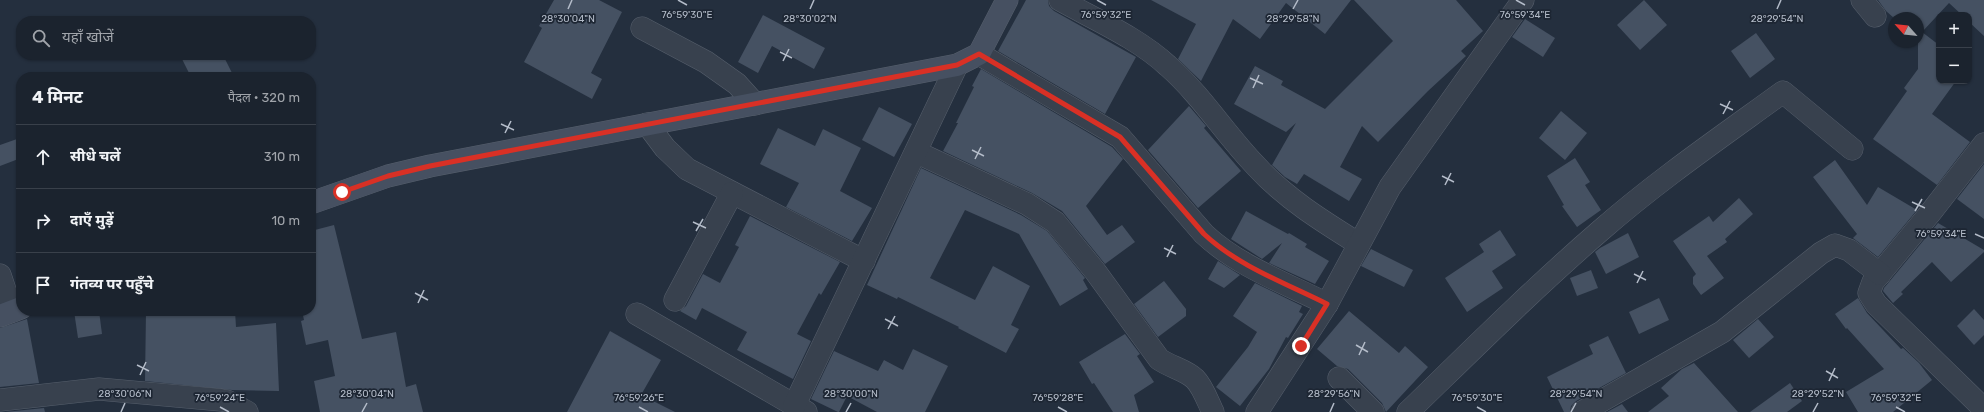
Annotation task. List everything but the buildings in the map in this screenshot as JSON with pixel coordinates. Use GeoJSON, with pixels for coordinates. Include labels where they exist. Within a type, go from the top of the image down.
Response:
{"type":"FeatureCollection","features":[{"type":"Feature","properties":{"kind":"street"},"geometry":{"type":"LineString","coordinates":[[316,201],[402,172],[957,65],[979,54],[1007,0]]}},
{"type":"Feature","properties":{"kind":"street"},"geometry":{"type":"LineString","coordinates":[[1060,0],[1145,48],[1167,65],[1197,94],[1255,166],[1278,189],[1317,218],[1359,244]]}},
{"type":"Feature","properties":{"kind":"street"},"geometry":{"type":"LineString","coordinates":[[1257,412],[1327,304],[1390,187],[1523,0]]}},
{"type":"Feature","properties":{"kind":"street"},"geometry":{"type":"LineString","coordinates":[[642,28],[706,62],[737,84],[755,104]]}},
{"type":"Feature","properties":{"kind":"street"},"geometry":{"type":"LineString","coordinates":[[979,54],[1120,137],[1199,228],[1217,246],[1232,256],[1327,304]]}},
{"type":"Feature","properties":{"kind":"street"},"geometry":{"type":"LineString","coordinates":[[637,314],[800,409],[864,261],[957,65]]}},
{"type":"Feature","properties":{"kind":"street"},"geometry":{"type":"LineString","coordinates":[[1408,412],[1518,306],[1600,231],[1681,165],[1783,92],[1852,149]]}},
{"type":"Feature","properties":{"kind":"street"},"geometry":{"type":"LineString","coordinates":[[647,124],[665,148],[687,169],[864,261]]}},
{"type":"Feature","properties":{"kind":"street"},"geometry":{"type":"LineString","coordinates":[[1977,404],[1871,298],[1869,293],[1871,286],[1880,274],[1984,144]]}},
{"type":"Feature","properties":{"kind":"street"},"geometry":{"type":"LineString","coordinates":[[916,152],[1027,204],[1055,222],[1096,271],[1159,359],[1171,367],[1185,372],[1196,380],[1214,412]]}},
{"type":"Feature","properties":{"kind":"street"},"geometry":{"type":"LineString","coordinates":[[675,300],[732,193]]}},
{"type":"Feature","properties":{"kind":"street"},"geometry":{"type":"LineString","coordinates":[[1582,412],[1722,332],[1821,253],[1835,245],[1849,250],[1880,274]]}},
{"type":"Feature","properties":{"kind":"street"},"geometry":{"type":"LineString","coordinates":[[0,276],[11,312]]}},
{"type":"Feature","properties":{"kind":"street"},"geometry":{"type":"LineString","coordinates":[[1339,378],[1373,412]]}},
{"type":"Feature","properties":{"kind":"street"},"geometry":{"type":"LineString","coordinates":[[0,400],[98,390],[221,400],[227,401],[247,412]]}},
{"type":"Feature","properties":{"kind":"route"},"geometry":{"type":"LineString","coordinates":[[342,192],[388,176],[430,166],[957,65],[979,54],[1120,137],[1135,157],[1204,234],[1217,246],[1232,256],[1327,304],[1301,346]]}}]}
